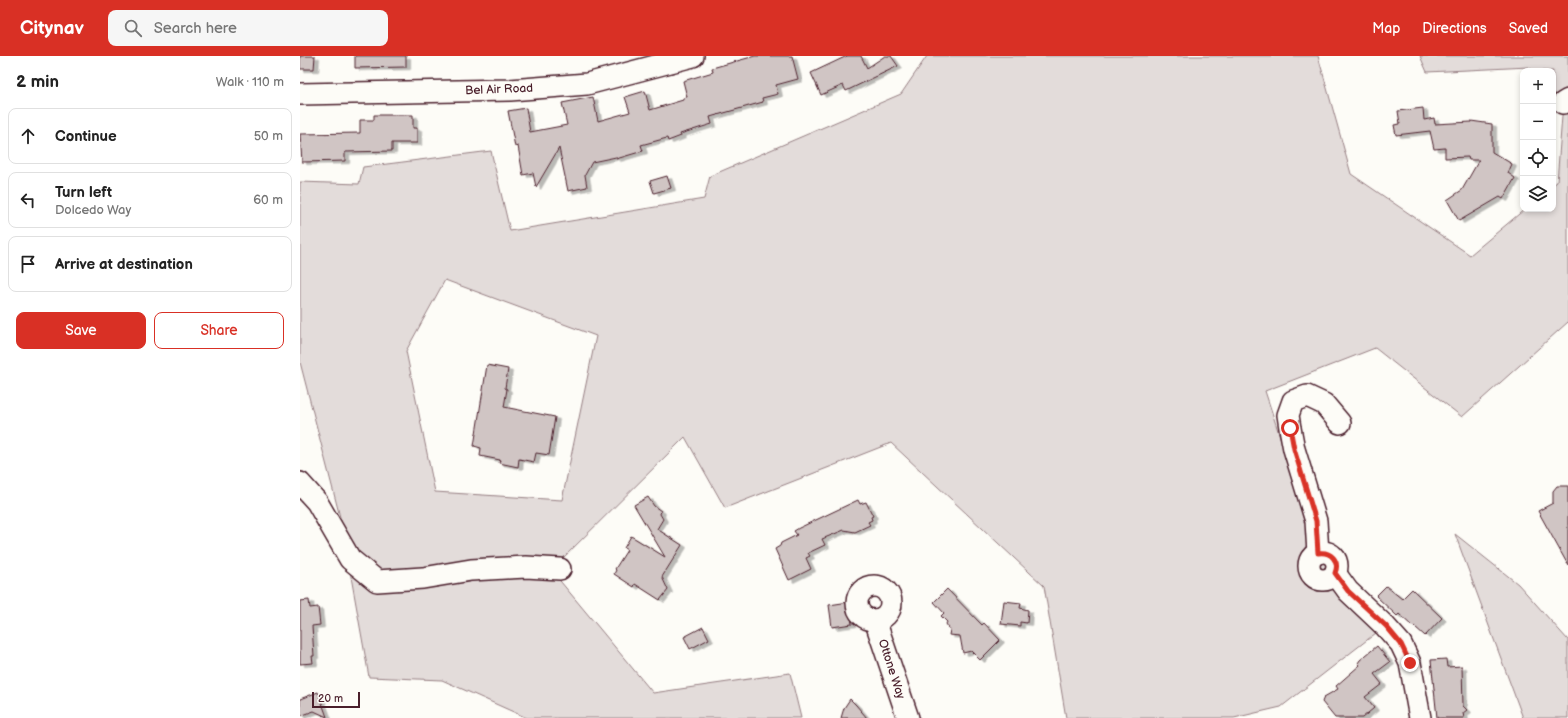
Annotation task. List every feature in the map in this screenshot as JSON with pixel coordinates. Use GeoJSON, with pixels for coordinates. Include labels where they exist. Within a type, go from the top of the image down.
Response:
{"type":"FeatureCollection","features":[{"type":"Feature","properties":{"kind":"street","name":"Bel Air Road"},"geometry":{"type":"LineString","coordinates":[[300,94],[510,90],[587,84],[693,56]]}},
{"type":"Feature","properties":{"kind":"street"},"geometry":{"type":"LineString","coordinates":[[1340,423],[1324,404],[1306,396],[1293,401],[1288,415],[1294,449],[1316,521],[1318,553],[1325,553],[1334,558],[1336,564],[1335,573],[1348,591],[1386,626],[1401,644],[1410,663],[1420,718]]}},
{"type":"Feature","properties":{"kind":"street"},"geometry":{"type":"LineString","coordinates":[[300,483],[317,502],[350,559],[377,581],[423,578],[471,570],[526,567],[560,569]]}},
{"type":"Feature","properties":{"kind":"street","name":"Ottone Way"},"geometry":{"type":"LineString","coordinates":[[875,620],[908,718]]}},
{"type":"Feature","properties":{"kind":"shaded area"},"geometry":{"type":"Polygon","coordinates":[[[927,56],[1318,56],[1351,174],[1470,255],[1521,212],[1556,212],[1556,183],[1563,103],[1556,95],[1556,68],[1529,67],[1427,72],[1420,56],[1568,56],[1568,322],[1462,417],[1375,348],[1265,391],[1318,553],[1327,554],[1333,558],[1385,626],[1281,707],[1234,718],[1066,718],[1044,586],[891,443],[725,508],[685,437],[551,570],[653,693],[790,673],[801,718],[527,718],[442,680],[369,677],[341,521],[300,362],[300,182],[359,184],[363,167],[491,151],[510,231],[704,199],[710,176],[901,94],[927,56]],[[445,280],[406,351],[435,492],[562,500],[596,336],[445,280]]]}},
{"type":"Feature","properties":{"kind":"shaded area"},"geometry":{"type":"Polygon","coordinates":[[[1455,534],[1518,584],[1568,640],[1568,718],[1523,718],[1455,534]]]}},
{"type":"Feature","properties":{"kind":"building"},"geometry":{"type":"Polygon","coordinates":[[[300,56],[315,56],[314,69],[300,69],[300,56]]]}},
{"type":"Feature","properties":{"kind":"building"},"geometry":{"type":"Polygon","coordinates":[[[355,56],[406,56],[406,67],[355,68],[355,56]]]}},
{"type":"Feature","properties":{"kind":"building"},"geometry":{"type":"Polygon","coordinates":[[[755,56],[792,56],[798,79],[776,85],[778,94],[762,98],[763,102],[710,117],[712,124],[680,134],[681,136],[668,141],[667,138],[641,145],[643,151],[616,159],[616,157],[592,162],[585,175],[587,187],[568,191],[559,148],[536,187],[533,173],[523,175],[518,146],[515,147],[508,111],[526,108],[530,132],[567,125],[562,103],[593,97],[598,121],[630,112],[625,97],[645,91],[650,110],[683,100],[683,98],[687,97],[683,81],[713,72],[712,68],[755,56]]]}},
{"type":"Feature","properties":{"kind":"building"},"geometry":{"type":"Polygon","coordinates":[[[847,56],[861,56],[867,68],[885,56],[891,56],[898,66],[846,91],[843,85],[821,95],[811,73],[847,56]]]}},
{"type":"Feature","properties":{"kind":"building"},"geometry":{"type":"Polygon","coordinates":[[[1423,108],[1424,120],[1434,118],[1435,124],[1471,121],[1492,124],[1492,152],[1512,164],[1508,173],[1515,178],[1503,199],[1500,197],[1459,221],[1447,200],[1462,190],[1479,160],[1469,160],[1468,157],[1445,158],[1445,148],[1434,149],[1430,131],[1396,135],[1394,125],[1400,124],[1398,111],[1423,108]]]}},
{"type":"Feature","properties":{"kind":"building"},"geometry":{"type":"Polygon","coordinates":[[[374,115],[413,115],[413,128],[417,128],[417,143],[392,143],[392,151],[345,152],[345,161],[302,162],[300,134],[360,133],[360,120],[374,120],[374,115]]]}},
{"type":"Feature","properties":{"kind":"building"},"geometry":{"type":"Polygon","coordinates":[[[667,176],[671,188],[654,193],[650,181],[667,176]]]}},
{"type":"Feature","properties":{"kind":"building"},"geometry":{"type":"Polygon","coordinates":[[[487,365],[508,369],[504,407],[555,417],[549,455],[536,453],[534,462],[519,459],[518,467],[499,463],[500,460],[480,456],[481,448],[474,446],[487,365]]]}},
{"type":"Feature","properties":{"kind":"building"},"geometry":{"type":"Polygon","coordinates":[[[1557,486],[1568,486],[1568,565],[1538,511],[1553,503],[1553,491],[1557,486]]]}},
{"type":"Feature","properties":{"kind":"building"},"geometry":{"type":"Polygon","coordinates":[[[648,497],[654,506],[661,511],[660,514],[663,519],[657,529],[682,545],[662,577],[668,590],[660,600],[635,584],[634,587],[614,574],[615,569],[627,550],[624,548],[631,536],[665,557],[634,505],[648,497]]]}},
{"type":"Feature","properties":{"kind":"building"},"geometry":{"type":"Polygon","coordinates":[[[858,500],[860,504],[866,502],[873,516],[871,517],[872,520],[868,522],[870,525],[855,532],[844,530],[822,539],[825,545],[808,553],[810,556],[806,558],[811,569],[789,580],[775,549],[780,546],[781,543],[797,535],[794,531],[799,528],[858,500]]]}},
{"type":"Feature","properties":{"kind":"building"},"geometry":{"type":"Polygon","coordinates":[[[1386,586],[1402,599],[1412,589],[1442,618],[1425,636],[1399,614],[1397,616],[1376,596],[1386,586]]]}},
{"type":"Feature","properties":{"kind":"building"},"geometry":{"type":"Polygon","coordinates":[[[947,589],[982,625],[984,623],[1000,640],[980,660],[971,651],[963,653],[960,636],[949,635],[950,630],[946,624],[947,622],[941,616],[944,613],[934,602],[947,589]]]}},
{"type":"Feature","properties":{"kind":"building"},"geometry":{"type":"Polygon","coordinates":[[[309,600],[310,608],[318,607],[320,625],[312,626],[313,663],[300,664],[300,601],[309,600]]]}},
{"type":"Feature","properties":{"kind":"building"},"geometry":{"type":"Polygon","coordinates":[[[1004,601],[1021,603],[1020,608],[1028,610],[1027,623],[1020,622],[1020,626],[1001,624],[1004,601]]]}},
{"type":"Feature","properties":{"kind":"building"},"geometry":{"type":"Polygon","coordinates":[[[849,602],[852,624],[832,627],[829,605],[849,602]]]}},
{"type":"Feature","properties":{"kind":"building"},"geometry":{"type":"Polygon","coordinates":[[[703,627],[709,639],[690,649],[684,637],[703,627]]]}},
{"type":"Feature","properties":{"kind":"building"},"geometry":{"type":"Polygon","coordinates":[[[1377,646],[1390,662],[1374,674],[1382,684],[1365,697],[1374,708],[1362,718],[1335,718],[1322,702],[1324,697],[1338,689],[1336,686],[1360,665],[1358,663],[1360,660],[1377,646]]]}},
{"type":"Feature","properties":{"kind":"building"},"geometry":{"type":"Polygon","coordinates":[[[1446,659],[1447,667],[1462,666],[1463,706],[1467,710],[1463,713],[1464,718],[1437,718],[1431,660],[1446,659]]]}},
{"type":"Feature","properties":{"kind":"building"},"geometry":{"type":"Polygon","coordinates":[[[318,692],[327,717],[314,711],[300,716],[300,699],[318,692]]]}},
{"type":"Feature","properties":{"kind":"building"},"geometry":{"type":"Polygon","coordinates":[[[850,699],[867,718],[841,718],[844,708],[850,699]]]}},
{"type":"Feature","properties":{"kind":"route"},"geometry":{"type":"LineString","coordinates":[[1290,428],[1294,449],[1316,521],[1318,553],[1323,552],[1330,554],[1334,558],[1337,568],[1335,573],[1348,591],[1386,626],[1401,644],[1410,663]]}}]}
